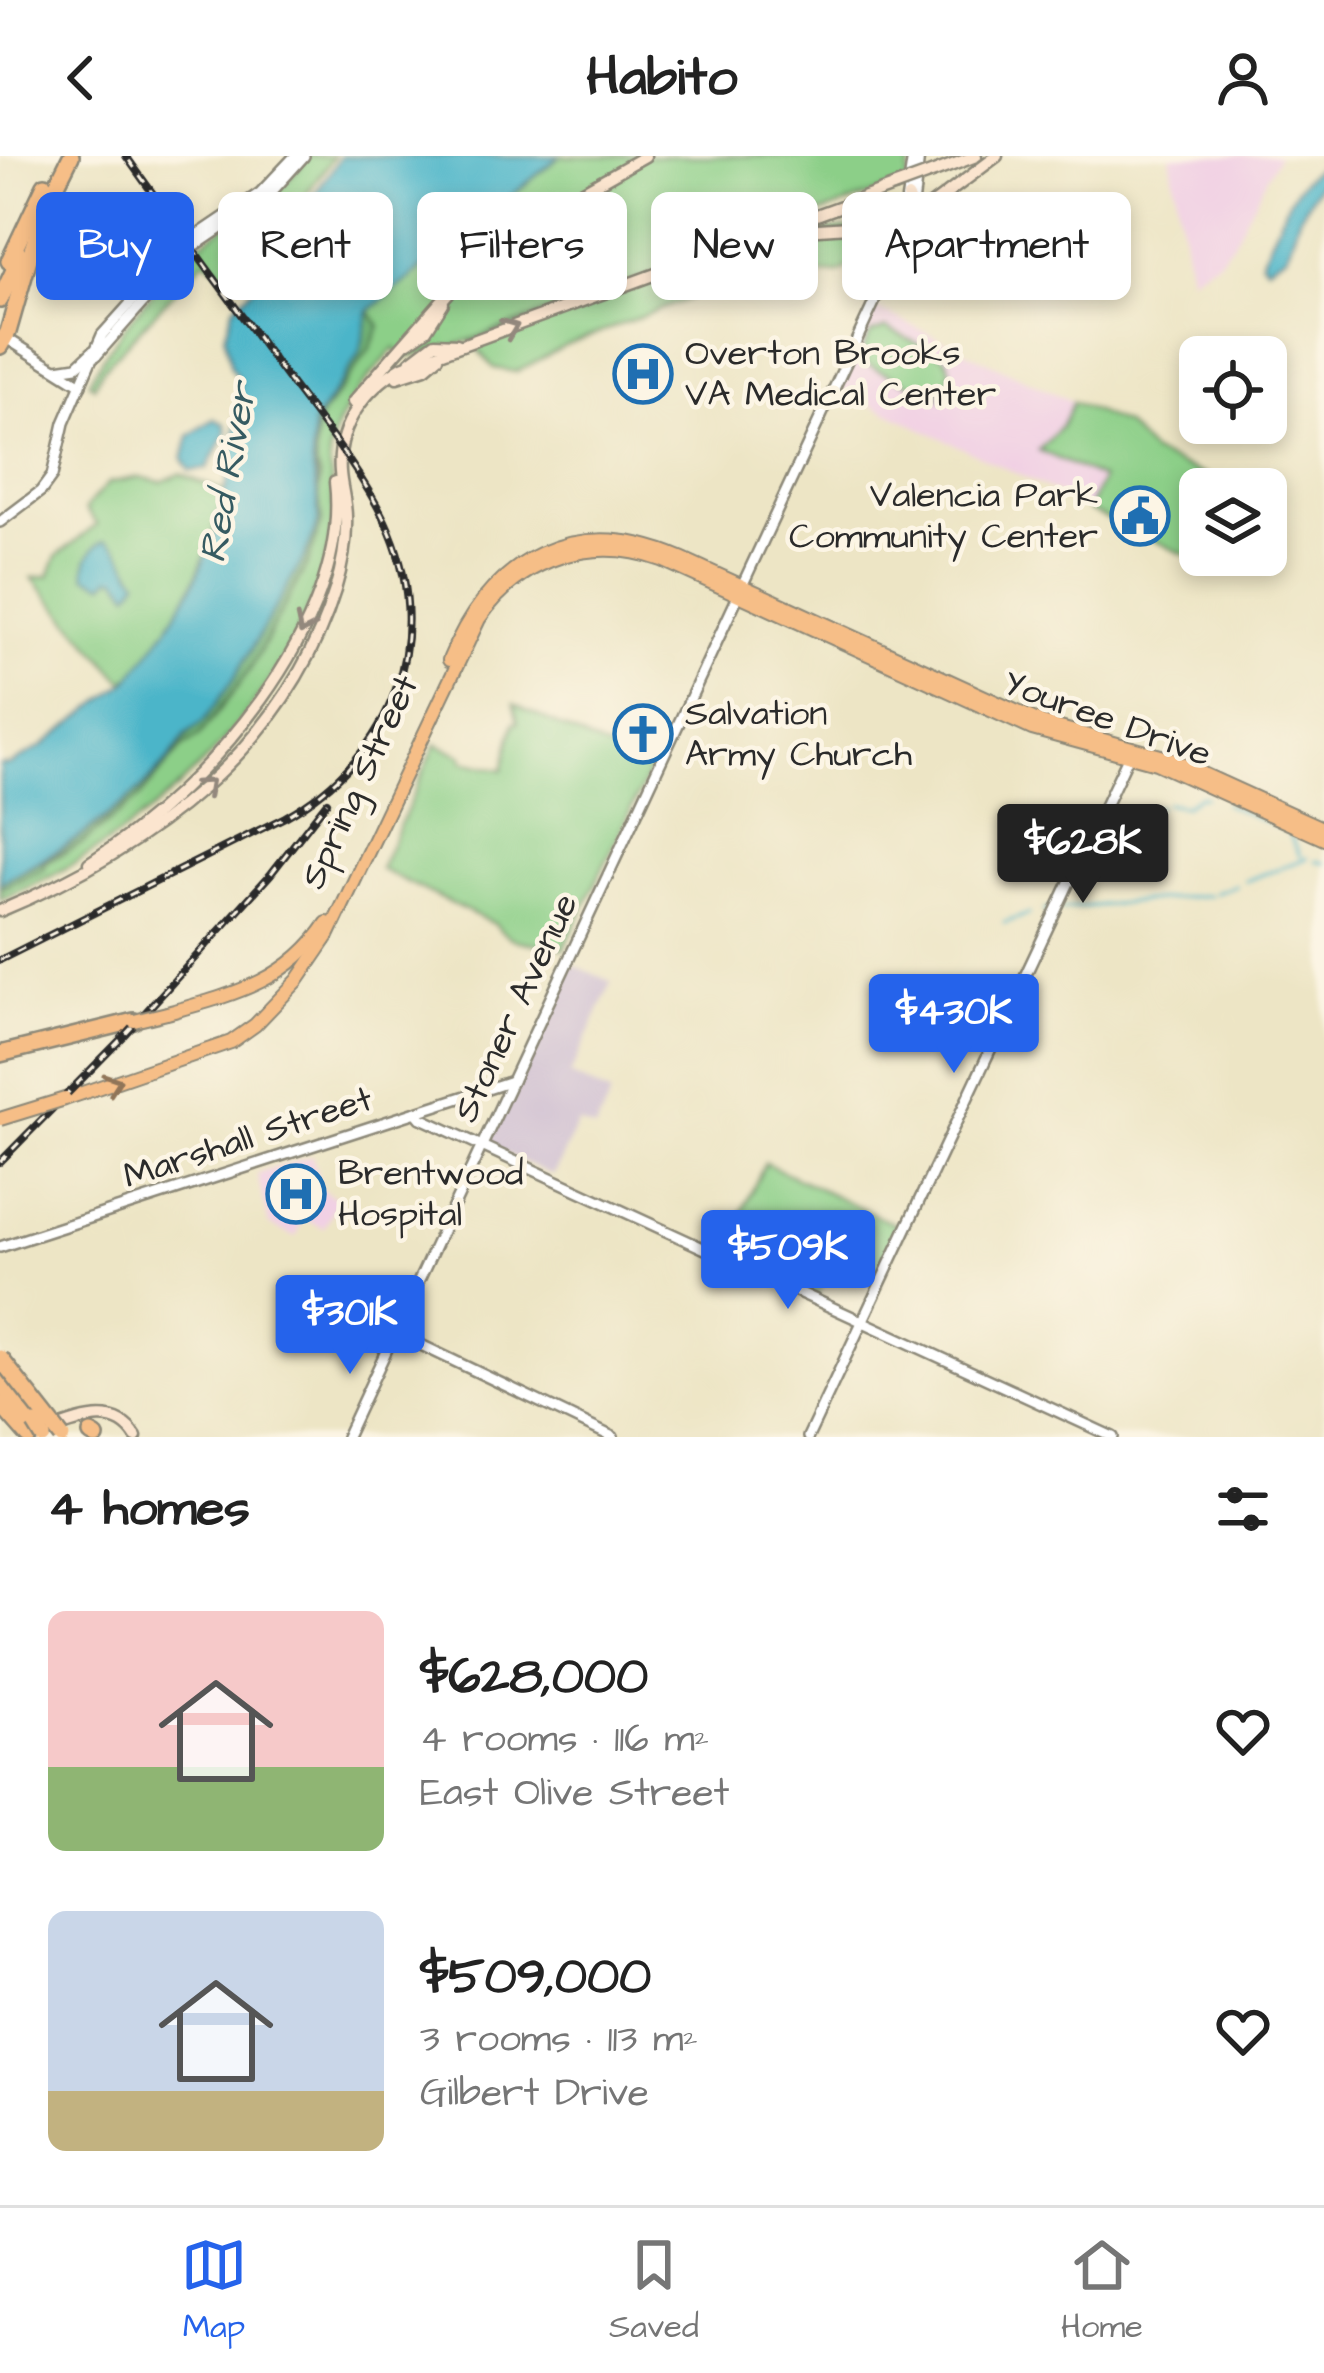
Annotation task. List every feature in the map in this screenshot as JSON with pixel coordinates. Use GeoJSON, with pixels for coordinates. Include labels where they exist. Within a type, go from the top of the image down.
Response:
{"type":"FeatureCollection","features":[{"type":"Feature","properties":{"kind":"highway"},"geometry":{"type":"LineString","coordinates":[[53,192],[65,160]]}},
{"type":"Feature","properties":{"kind":"highway"},"geometry":{"type":"LineString","coordinates":[[44,192],[65,160]]}},
{"type":"Feature","properties":{"kind":"highway"},"geometry":{"type":"LineString","coordinates":[[0,254],[36,204]]}},
{"type":"Feature","properties":{"kind":"highway"},"geometry":{"type":"LineString","coordinates":[[0,280],[36,204]]}},
{"type":"Feature","properties":{"kind":"highway"},"geometry":{"type":"LineString","coordinates":[[0,300],[36,227]]}},
{"type":"Feature","properties":{"kind":"highway"},"geometry":{"type":"LineString","coordinates":[[2,340],[36,241]]}},
{"type":"Feature","properties":{"kind":"highway"},"geometry":{"type":"LineString","coordinates":[[0,1056],[134,1021]]}},
{"type":"Feature","properties":{"kind":"highway"},"geometry":{"type":"LineString","coordinates":[[0,1122],[38,1108]]}},
{"type":"Feature","properties":{"kind":"highway"},"geometry":{"type":"LineString","coordinates":[[0,1358],[62,1437]]}},
{"type":"Feature","properties":{"kind":"highway"},"geometry":{"type":"LineString","coordinates":[[2,1393],[34,1433]]}},
{"type":"Feature","properties":{"kind":"main road"},"geometry":{"type":"LineString","coordinates":[[0,907],[76,870],[133,832],[207,760],[275,678],[304,627],[330,560],[337,514],[334,456],[340,425],[381,367],[462,276],[515,230],[645,156]]}},
{"type":"Feature","properties":{"kind":"main road"},"geometry":{"type":"LineString","coordinates":[[818,215],[976,156]]}},
{"type":"Feature","properties":{"kind":"main road"},"geometry":{"type":"LineString","coordinates":[[936,192],[997,156]]}},
{"type":"Feature","properties":{"kind":"main road"},"geometry":{"type":"LineString","coordinates":[[402,367],[651,277]]}},
{"type":"Feature","properties":{"kind":"main road"},"geometry":{"type":"LineString","coordinates":[[0,907],[82,874],[153,831],[223,771],[276,704],[314,640],[339,575],[346,513],[340,454],[360,403],[435,344],[471,342]]}},
{"type":"Feature","properties":{"kind":"main road"},"geometry":{"type":"LineString","coordinates":[[360,403],[389,380],[425,368],[444,353]]}},
{"type":"Feature","properties":{"kind":"main road","name":"Spring Street"},"geometry":{"type":"LineString","coordinates":[[134,1021],[266,982],[319,936],[362,854],[463,628],[487,593],[513,569],[557,547],[613,540],[655,548],[741,590]]}},
{"type":"Feature","properties":{"kind":"main road","name":"Spring Street"},"geometry":{"type":"LineString","coordinates":[[38,1108],[213,1050],[255,1025],[298,980],[321,949],[471,632],[508,584],[559,557],[618,549],[741,590]]}},
{"type":"Feature","properties":{"kind":"main road","name":"Youree Drive"},"geometry":{"type":"LineString","coordinates":[[741,590],[1043,734],[1131,751],[1323,835]]}},
{"type":"Feature","properties":{"kind":"main road"},"geometry":{"type":"LineString","coordinates":[[34,1433],[103,1416],[122,1421],[136,1437]]}},
{"type":"Feature","properties":{"kind":"main road"},"geometry":{"type":"LineString","coordinates":[[34,1433],[96,1436]]}},
{"type":"Feature","properties":{"kind":"street"},"geometry":{"type":"LineString","coordinates":[[0,522],[51,479],[62,429],[104,332],[183,245],[260,193],[299,156]]}},
{"type":"Feature","properties":{"kind":"street"},"geometry":{"type":"LineString","coordinates":[[915,192],[916,156]]}},
{"type":"Feature","properties":{"kind":"street","name":"Stoner Avenue"},"geometry":{"type":"LineString","coordinates":[[346,1437],[875,300]]}},
{"type":"Feature","properties":{"kind":"street"},"geometry":{"type":"LineString","coordinates":[[2,340],[81,385]]}},
{"type":"Feature","properties":{"kind":"street"},"geometry":{"type":"LineString","coordinates":[[57,369],[77,366],[93,355]]}},
{"type":"Feature","properties":{"kind":"street"},"geometry":{"type":"LineString","coordinates":[[808,1437],[1131,751]]}},
{"type":"Feature","properties":{"kind":"street","name":"Marshall Street"},"geometry":{"type":"LineString","coordinates":[[0,1246],[512,1081]]}},
{"type":"Feature","properties":{"kind":"street"},"geometry":{"type":"LineString","coordinates":[[416,1112],[1113,1437]]}},
{"type":"Feature","properties":{"kind":"street"},"geometry":{"type":"LineString","coordinates":[[350,1311],[613,1437]]}},
{"type":"Feature","properties":{"kind":"shaded area"},"geometry":{"type":"Polygon","coordinates":[[[1170,156],[1278,156],[1232,244],[1218,260],[1190,277],[1170,156]]]}},
{"type":"Feature","properties":{"kind":"shaded area"},"geometry":{"type":"Polygon","coordinates":[[[875,308],[1073,402],[1061,427],[1103,479],[1089,508],[838,389],[875,308]]]}},
{"type":"Feature","properties":{"kind":"shaded area"},"geometry":{"type":"Polygon","coordinates":[[[572,964],[612,982],[570,1075],[611,1095],[595,1130],[578,1123],[553,1176],[487,1144],[572,964]]]}},
{"type":"Feature","properties":{"kind":"shaded area","name":"Brentwood Hospital"},"geometry":{"type":"Polygon","coordinates":[[[312,1156],[322,1190],[338,1199],[324,1228],[303,1219],[296,1237],[269,1225],[257,1174],[312,1156]]]}},
{"type":"Feature","properties":{"kind":"green space"},"geometry":{"type":"Polygon","coordinates":[[[309,156],[334,156],[308,192],[273,192],[309,156]]]}},
{"type":"Feature","properties":{"kind":"green space"},"geometry":{"type":"Polygon","coordinates":[[[561,156],[911,156],[908,182],[880,192],[842,192],[842,206],[818,214],[818,192],[651,192],[651,275],[627,283],[627,192],[516,192],[561,156]]]}},
{"type":"Feature","properties":{"kind":"green space"},"geometry":{"type":"Polygon","coordinates":[[[842,229],[839,273],[818,274],[818,231],[842,229]]]}},
{"type":"Feature","properties":{"kind":"green space"},"geometry":{"type":"Polygon","coordinates":[[[218,231],[218,269],[204,260],[194,271],[194,250],[218,231]]]}},
{"type":"Feature","properties":{"kind":"green space"},"geometry":{"type":"Polygon","coordinates":[[[417,272],[417,300],[581,300],[451,347],[401,358],[395,348],[356,394],[335,433],[329,459],[333,521],[326,557],[304,620],[240,722],[153,809],[103,846],[0,899],[0,889],[82,843],[140,797],[238,687],[308,562],[320,479],[315,463],[321,416],[369,350],[379,326],[369,311],[383,300],[393,300],[393,292],[417,272]]]}},
{"type":"Feature","properties":{"kind":"green space"},"geometry":{"type":"Polygon","coordinates":[[[651,280],[651,300],[685,300],[569,344],[516,372],[494,368],[471,342],[592,300],[627,300],[627,288],[651,280]]]}},
{"type":"Feature","properties":{"kind":"green space"},"geometry":{"type":"Polygon","coordinates":[[[147,300],[167,300],[102,370],[94,386],[89,382],[147,300]]]}},
{"type":"Feature","properties":{"kind":"green space"},"geometry":{"type":"Polygon","coordinates":[[[369,311],[380,326],[316,429],[322,522],[308,562],[250,670],[199,736],[182,747],[140,797],[82,843],[43,864],[45,869],[0,889],[0,883],[55,853],[124,803],[203,722],[305,556],[317,523],[313,424],[369,311]]]}},
{"type":"Feature","properties":{"kind":"green space"},"geometry":{"type":"Polygon","coordinates":[[[886,328],[945,357],[950,371],[936,391],[940,398],[856,359],[857,355],[865,358],[863,348],[871,333],[886,328]]]}},
{"type":"Feature","properties":{"kind":"green space"},"geometry":{"type":"Polygon","coordinates":[[[1073,402],[1125,425],[1152,453],[1188,468],[1179,468],[1179,552],[1088,510],[1102,479],[1039,450],[1061,427],[1073,402]]]}},
{"type":"Feature","properties":{"kind":"green space"},"geometry":{"type":"Polygon","coordinates":[[[180,474],[225,492],[188,596],[159,646],[124,682],[32,578],[49,576],[57,556],[97,525],[85,509],[108,483],[140,477],[161,482],[180,474]]]}},
{"type":"Feature","properties":{"kind":"green space"},"geometry":{"type":"Polygon","coordinates":[[[514,704],[650,770],[564,949],[510,938],[496,925],[380,869],[436,744],[463,756],[463,761],[503,770],[514,723],[518,723],[514,704]]]}},
{"type":"Feature","properties":{"kind":"green space"},"geometry":{"type":"Polygon","coordinates":[[[765,1163],[903,1228],[882,1273],[838,1252],[816,1298],[722,1255],[765,1163]]]}},
{"type":"Feature","properties":{"kind":"water"},"geometry":{"type":"Polygon","coordinates":[[[341,156],[560,156],[516,192],[417,192],[417,272],[393,292],[393,192],[316,192],[341,156]]]}},
{"type":"Feature","properties":{"kind":"water"},"geometry":{"type":"Polygon","coordinates":[[[1317,169],[1323,177],[1299,217],[1287,254],[1267,266],[1261,260],[1284,211],[1298,186],[1317,169]]]}},
{"type":"Feature","properties":{"kind":"water"},"geometry":{"type":"Polygon","coordinates":[[[241,300],[383,300],[369,311],[360,353],[313,424],[318,523],[305,556],[234,679],[168,760],[140,790],[80,837],[0,883],[0,765],[10,765],[44,745],[128,681],[167,629],[213,539],[232,463],[240,382],[231,367],[225,336],[233,308],[241,300]]]}},
{"type":"Feature","properties":{"kind":"water"},"geometry":{"type":"Polygon","coordinates":[[[214,419],[225,424],[227,432],[207,469],[190,471],[183,459],[189,436],[214,419]]]}},
{"type":"Feature","properties":{"kind":"water"},"geometry":{"type":"Polygon","coordinates":[[[106,540],[139,580],[130,593],[118,578],[104,584],[86,576],[90,555],[106,540]]]}},
{"type":"Feature","properties":{"kind":"waterway"},"geometry":{"type":"LineString","coordinates":[[1166,803],[1184,806],[1205,797]]}},
{"type":"Feature","properties":{"kind":"waterway"},"geometry":{"type":"LineString","coordinates":[[1225,804],[1266,822]]}},
{"type":"Feature","properties":{"kind":"waterway"},"geometry":{"type":"LineString","coordinates":[[1122,825],[1132,812],[1159,807]]}},
{"type":"Feature","properties":{"kind":"waterway"},"geometry":{"type":"LineString","coordinates":[[1271,824],[1289,833],[1300,856]]}},
{"type":"Feature","properties":{"kind":"waterway"},"geometry":{"type":"LineString","coordinates":[[1245,881],[1307,858]]}},
{"type":"Feature","properties":{"kind":"waterway"},"geometry":{"type":"LineString","coordinates":[[1316,861],[1324,863]]}},
{"type":"Feature","properties":{"kind":"waterway"},"geometry":{"type":"LineString","coordinates":[[1215,893],[1236,886]]}},
{"type":"Feature","properties":{"kind":"waterway"},"geometry":{"type":"LineString","coordinates":[[1062,909],[1209,895]]}},
{"type":"Feature","properties":{"kind":"waterway"},"geometry":{"type":"LineString","coordinates":[[1044,911],[1051,909]]}},
{"type":"Feature","properties":{"kind":"waterway"},"geometry":{"type":"LineString","coordinates":[[1004,923],[1029,914]]}},
{"type":"Feature","properties":{"kind":"railway"},"geometry":{"type":"LineString","coordinates":[[0,960],[285,817],[323,792],[354,762],[378,727],[396,690],[406,649],[401,564],[374,500],[126,156]]}},
{"type":"Feature","properties":{"kind":"railway"},"geometry":{"type":"LineString","coordinates":[[0,1162],[123,1037],[270,875],[327,802]]}},
{"type":"Feature","properties":{"kind":"place","name":"Overton Brooks VA Medical Center"},"geometry":{"type":"Point","coordinates":[643,374]}},
{"type":"Feature","properties":{"kind":"place","name":"Valencia Park Community Center"},"geometry":{"type":"Point","coordinates":[1140,516]}},
{"type":"Feature","properties":{"kind":"place","name":"Salvation Army Church"},"geometry":{"type":"Point","coordinates":[643,734]}},
{"type":"Feature","properties":{"kind":"place","name":"Brentwood Hospital"},"geometry":{"type":"Point","coordinates":[296,1194]}},
{"type":"Feature","properties":{"kind":"water label","name":"Red River"},"geometry":{"type":"Point","coordinates":[229,473]}}]}
